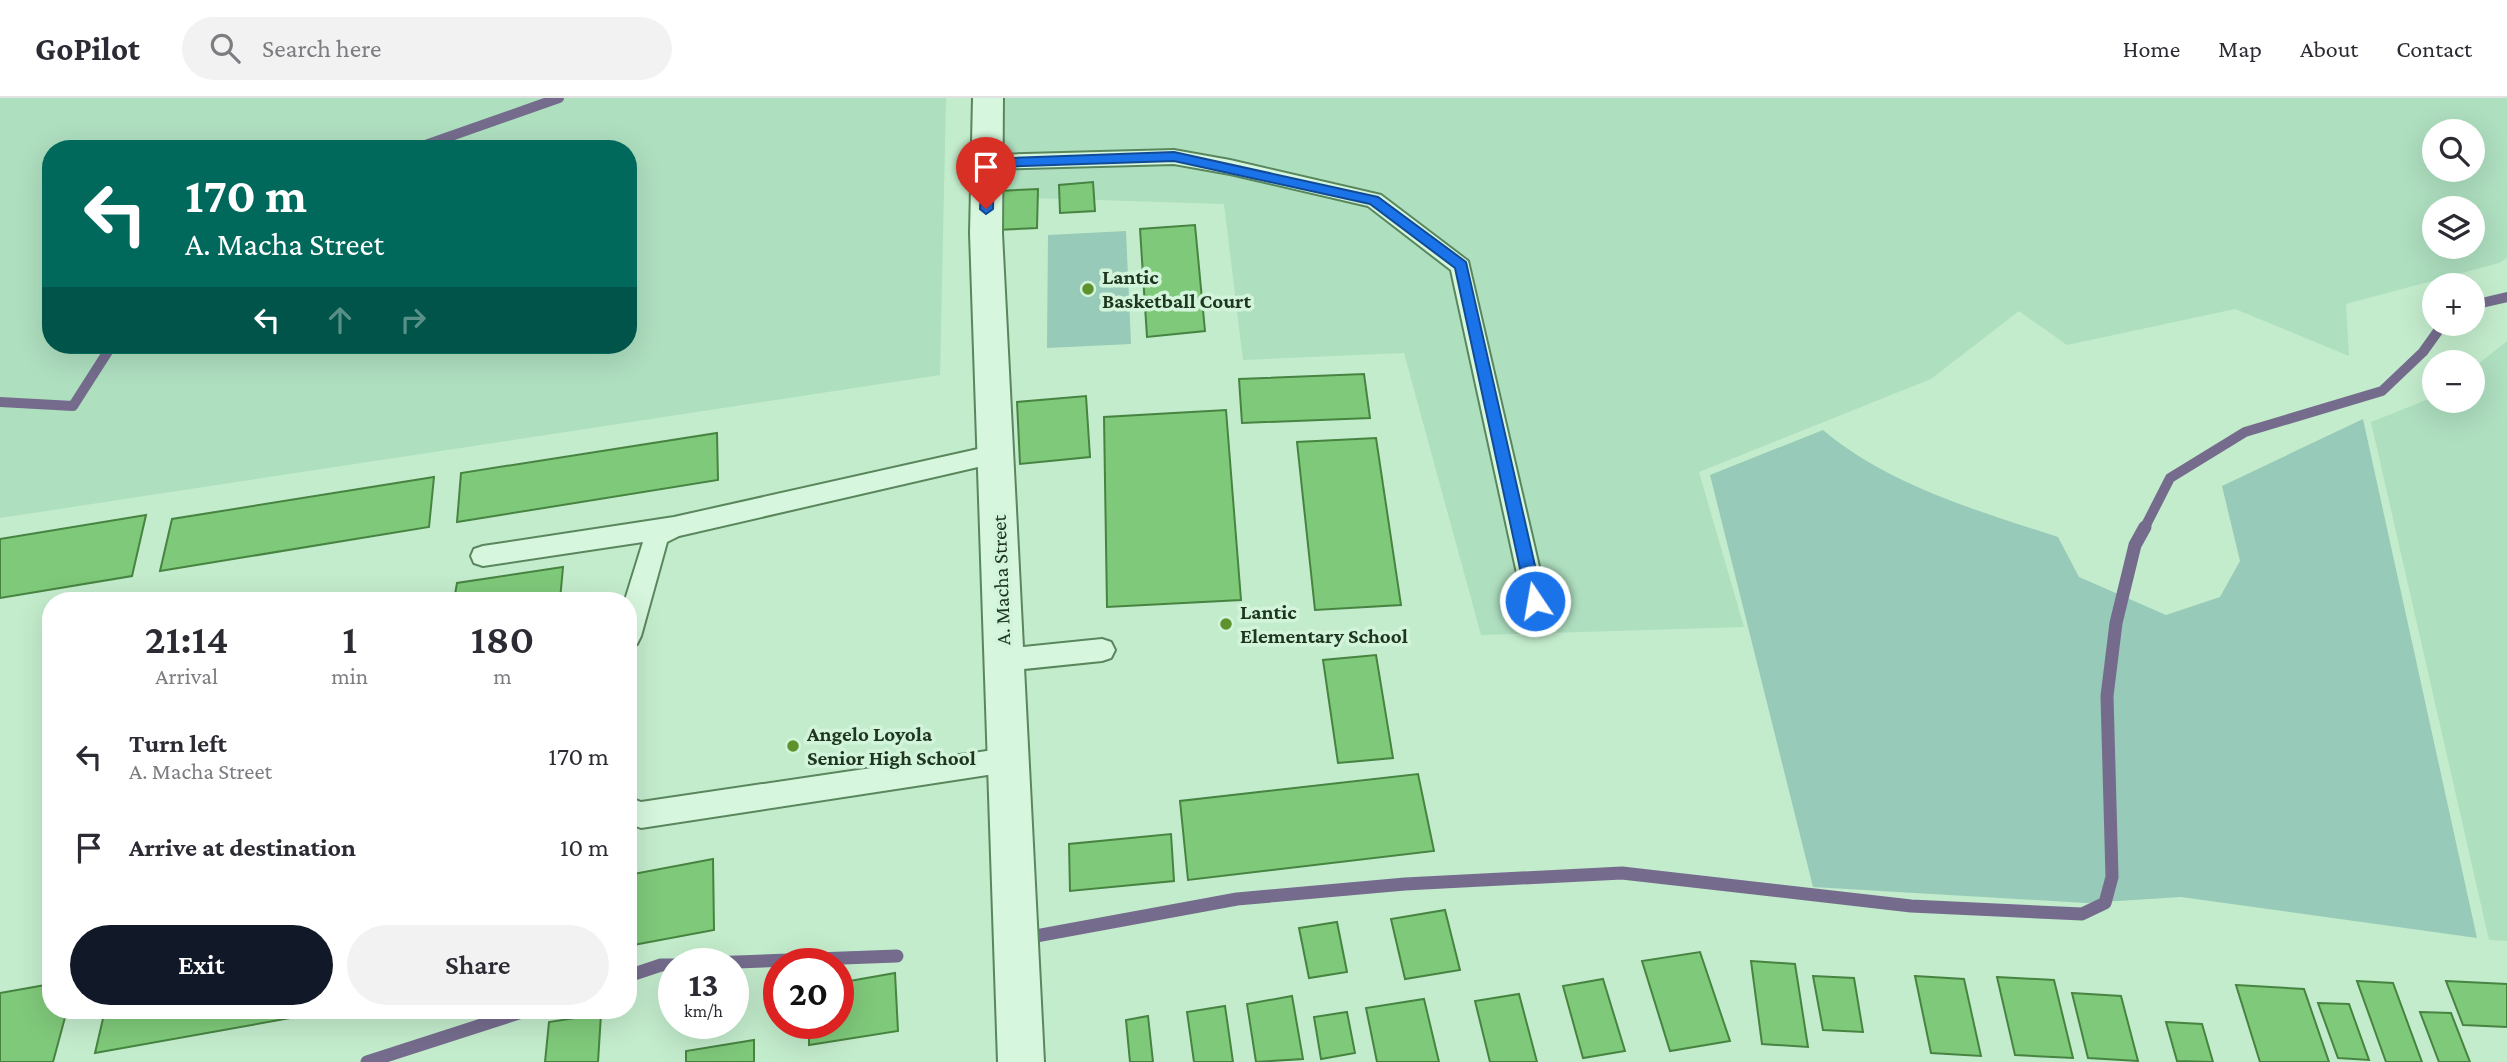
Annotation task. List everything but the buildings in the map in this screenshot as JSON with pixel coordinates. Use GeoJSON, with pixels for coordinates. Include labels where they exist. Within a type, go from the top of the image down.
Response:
{"type":"FeatureCollection","features":[{"type":"Feature","properties":{"kind":"street","name":"A. Macha Street"},"geometry":{"type":"LineString","coordinates":[[988,98],[986,233],[1021,1062]]}},
{"type":"Feature","properties":{"kind":"lane"},"geometry":{"type":"LineString","coordinates":[[987,162],[1174,157],[1230,167],[1374,200],[1461,266],[1535,601]]}},
{"type":"Feature","properties":{"kind":"lane"},"geometry":{"type":"LineString","coordinates":[[483,556],[674,527],[996,454]]}},
{"type":"Feature","properties":{"kind":"lane"},"geometry":{"type":"LineString","coordinates":[[637,603],[652,547],[658,535],[674,527]]}},
{"type":"Feature","properties":{"kind":"lane"},"geometry":{"type":"LineString","coordinates":[[1005,660],[1102,650]]}},
{"type":"Feature","properties":{"kind":"lane"},"geometry":{"type":"LineString","coordinates":[[637,813],[1007,760]]}},
{"type":"Feature","properties":{"kind":"green space"},"geometry":{"type":"Polygon","coordinates":[[[0,98],[946,98],[940,375],[0,518],[0,98]]]}},
{"type":"Feature","properties":{"kind":"green space"},"geometry":{"type":"Polygon","coordinates":[[[998,98],[2507,98],[2507,258],[2499,263],[2462,273],[2422,273],[2422,284],[2346,304],[2349,356],[2235,309],[2067,345],[2019,311],[1931,379],[1699,472],[1744,627],[1481,635],[1404,353],[1243,360],[1224,204],[998,197],[998,98]]]}},
{"type":"Feature","properties":{"kind":"green space","name":"Lantic Basketball Court"},"geometry":{"type":"Polygon","coordinates":[[[1126,231],[1131,344],[1047,348],[1048,235],[1126,231]]]}},
{"type":"Feature","properties":{"kind":"green space"},"geometry":{"type":"Polygon","coordinates":[[[2507,341],[2507,941],[2489,940],[2371,422],[2422,402],[2422,413],[2485,413],[2485,358],[2507,341]]]}},
{"type":"Feature","properties":{"kind":"green space"},"geometry":{"type":"Polygon","coordinates":[[[2363,419],[2477,938],[2181,897],[2086,903],[1813,887],[1710,475],[1823,430],[1848,449],[1905,481],[1966,506],[2058,537],[2079,577],[2166,615],[2220,597],[2240,561],[2222,486],[2363,419]]]}},
{"type":"Feature","properties":{"kind":"waterway"},"geometry":{"type":"LineString","coordinates":[[440,140],[559,98]]}},
{"type":"Feature","properties":{"kind":"waterway"},"geometry":{"type":"LineString","coordinates":[[2485,302],[2507,297]]}},
{"type":"Feature","properties":{"kind":"waterway"},"geometry":{"type":"LineString","coordinates":[[2144,529],[2170,478],[2245,432],[2382,391],[2423,352],[2434,336]]}},
{"type":"Feature","properties":{"kind":"waterway"},"geometry":{"type":"LineString","coordinates":[[0,402],[73,406],[106,354]]}},
{"type":"Feature","properties":{"kind":"waterway"},"geometry":{"type":"LineString","coordinates":[[1025,938],[1237,899],[1405,884],[1622,873],[1911,906],[2082,914],[2105,903],[2112,877],[2107,696],[2116,623],[2135,545],[2145,527]]}},
{"type":"Feature","properties":{"kind":"waterway"},"geometry":{"type":"LineString","coordinates":[[749,962],[897,956]]}},
{"type":"Feature","properties":{"kind":"waterway"},"geometry":{"type":"LineString","coordinates":[[637,973],[658,966]]}},
{"type":"Feature","properties":{"kind":"waterway"},"geometry":{"type":"LineString","coordinates":[[367,1062],[500,1019]]}},
{"type":"Feature","properties":{"kind":"place","name":"Lantic Basketball Court"},"geometry":{"type":"Point","coordinates":[1088,289]}},
{"type":"Feature","properties":{"kind":"place","name":"Lantic Elementary School"},"geometry":{"type":"Point","coordinates":[1226,624]}},
{"type":"Feature","properties":{"kind":"place","name":"Angelo Loyola Senior High School"},"geometry":{"type":"Point","coordinates":[793,746]}},
{"type":"Feature","properties":{"kind":"route"},"geometry":{"type":"LineString","coordinates":[[986,209],[987,162],[1174,157],[1374,200],[1461,266],[1535,601]]}}]}
